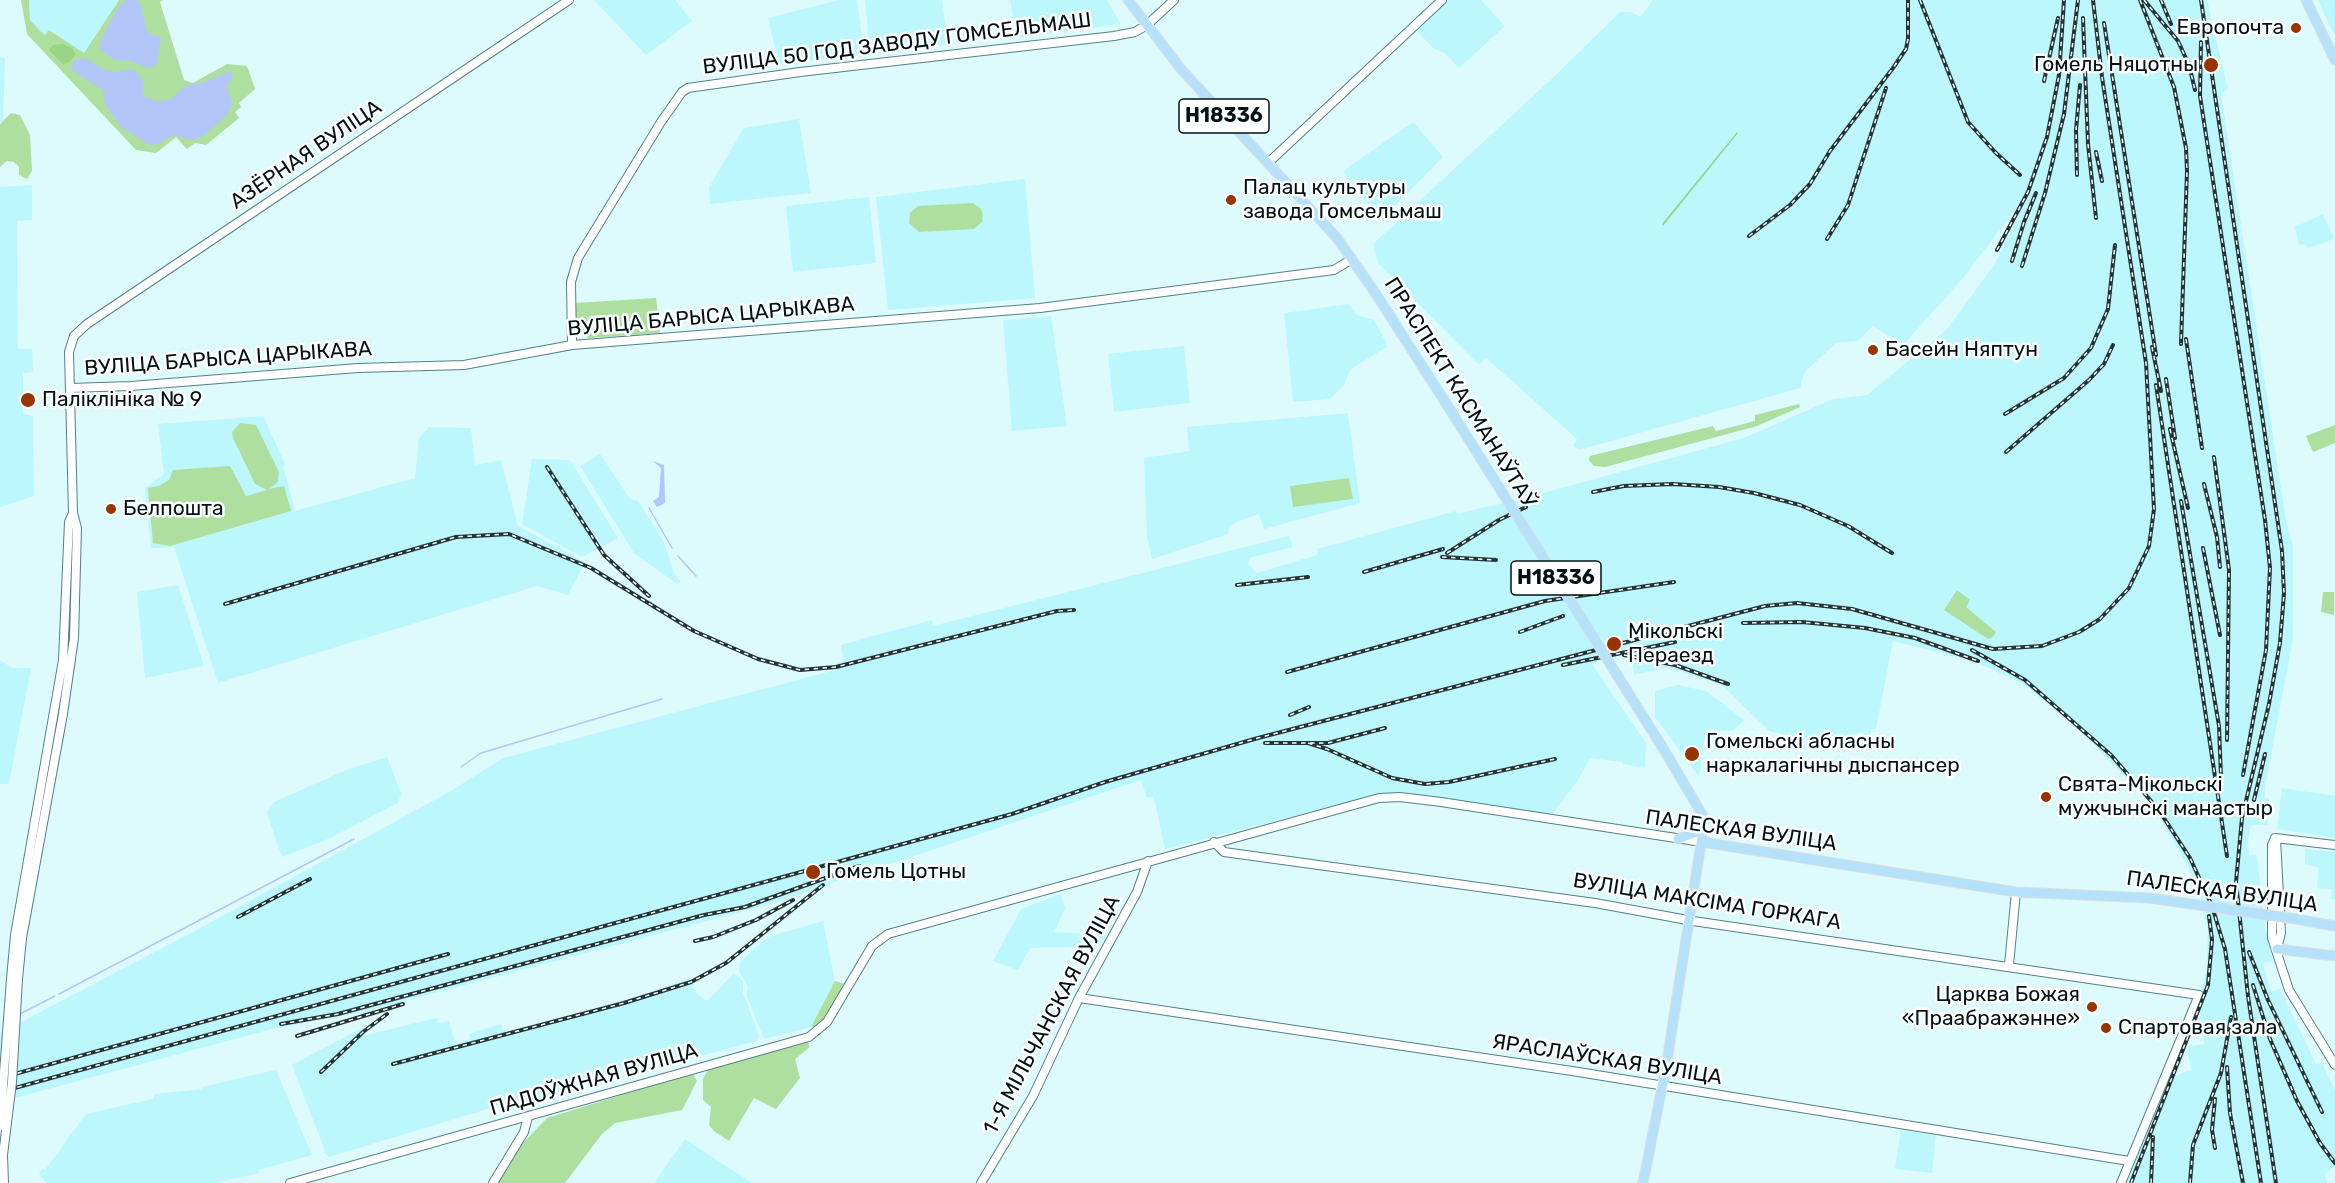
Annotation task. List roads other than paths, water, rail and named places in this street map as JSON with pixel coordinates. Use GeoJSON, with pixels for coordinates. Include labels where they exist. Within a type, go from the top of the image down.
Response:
{"type":"FeatureCollection","features":[{"type":"Feature","properties":{"kind":"main road","name":"ПРАСПЕКТ КАСМАНАЎТАЎ"},"geometry":{"type":"LineString","coordinates":[[1128,0],[1181,69],[1334,235],[1352,259],[1664,748],[1702,813],[1702,842],[1662,1087],[1643,1183]]}},
{"type":"Feature","properties":{"kind":"main road"},"geometry":{"type":"LineString","coordinates":[[2306,0],[2335,60]]}},
{"type":"Feature","properties":{"kind":"main road"},"geometry":{"type":"LineString","coordinates":[[1678,839],[1693,833],[1703,820]]}},
{"type":"Feature","properties":{"kind":"main road","name":"ПАЛЕСКАЯ ВУЛІЦА"},"geometry":{"type":"LineString","coordinates":[[1702,842],[2016,891],[2149,898],[2335,926]]}},
{"type":"Feature","properties":{"kind":"main road"},"geometry":{"type":"LineString","coordinates":[[2277,949],[2335,956]]}},
{"type":"Feature","properties":{"kind":"street","name":"АЗЁРНАЯ ВУЛІЦА"},"geometry":{"type":"LineString","coordinates":[[70,388],[69,346],[76,333],[87,324],[569,0]]}},
{"type":"Feature","properties":{"kind":"street"},"geometry":{"type":"LineString","coordinates":[[1147,25],[1174,0]]}},
{"type":"Feature","properties":{"kind":"street"},"geometry":{"type":"LineString","coordinates":[[1268,164],[1442,0]]}},
{"type":"Feature","properties":{"kind":"street","name":"ВУЛІЦА 50 ГОД ЗАВОДУ ГОМСЕЛЬМАШ"},"geometry":{"type":"LineString","coordinates":[[572,345],[571,282],[578,258],[662,122],[682,92],[688,88],[800,72],[1114,36],[1135,32],[1147,25]]}},
{"type":"Feature","properties":{"kind":"street","name":"ВУЛІЦА БАРЫСА ЦАРЫКАВА"},"geometry":{"type":"LineString","coordinates":[[70,388],[131,386],[365,367],[464,365],[572,345],[1040,308],[1334,270],[1352,259]]}},
{"type":"Feature","properties":{"kind":"street"},"geometry":{"type":"LineString","coordinates":[[0,1126],[14,979],[25,902],[40,813],[67,693],[77,528],[73,513],[70,388]]}},
{"type":"Feature","properties":{"kind":"street","name":"ПАЛЕСКАЯ ВУЛІЦА"},"geometry":{"type":"LineString","coordinates":[[1148,861],[1379,798],[1394,796],[1702,842]]}},
{"type":"Feature","properties":{"kind":"street"},"geometry":{"type":"LineString","coordinates":[[2275,838],[2335,845]]}},
{"type":"Feature","properties":{"kind":"street"},"geometry":{"type":"LineString","coordinates":[[2275,838],[2278,851],[2275,888]]}},
{"type":"Feature","properties":{"kind":"street"},"geometry":{"type":"LineString","coordinates":[[2275,838],[2272,845],[2281,933],[2277,949],[2289,990],[2335,1065]]}},
{"type":"Feature","properties":{"kind":"street"},"geometry":{"type":"LineString","coordinates":[[2278,851],[2288,838]]}},
{"type":"Feature","properties":{"kind":"street","name":"ВУЛІЦА МАКСІМА ГОРКАГА"},"geometry":{"type":"LineString","coordinates":[[1214,842],[1224,852],[1595,903],[2199,995],[2129,1161]]}},
{"type":"Feature","properties":{"kind":"street","name":"ПАДОЎЖНАЯ ВУЛІЦА"},"geometry":{"type":"LineString","coordinates":[[290,1183],[809,1037],[827,1022],[875,942],[888,934],[1148,861]]}},
{"type":"Feature","properties":{"kind":"street","name":"1-Я МІЛЬЧАНСКАЯ ВУЛІЦА"},"geometry":{"type":"LineString","coordinates":[[981,1183],[1033,1096],[1079,998],[1137,892],[1148,861]]}},
{"type":"Feature","properties":{"kind":"street"},"geometry":{"type":"LineString","coordinates":[[2009,966],[2016,891]]}},
{"type":"Feature","properties":{"kind":"street"},"geometry":{"type":"LineString","coordinates":[[4,1183],[3,1155],[12,1082],[14,979]]}},
{"type":"Feature","properties":{"kind":"street","name":"ЯРАСЛАЎСКАЯ ВУЛІЦА"},"geometry":{"type":"LineString","coordinates":[[1079,998],[2129,1161]]}},
{"type":"Feature","properties":{"kind":"street"},"geometry":{"type":"LineString","coordinates":[[493,1183],[524,1132],[528,1117]]}},
{"type":"Feature","properties":{"kind":"street"},"geometry":{"type":"LineString","coordinates":[[2121,1183],[2129,1161]]}},
{"type":"Feature","properties":{"kind":"waterway"},"geometry":{"type":"LineString","coordinates":[[649,508],[672,548]]}},
{"type":"Feature","properties":{"kind":"waterway"},"geometry":{"type":"LineString","coordinates":[[678,556],[696,576]]}},
{"type":"Feature","properties":{"kind":"waterway"},"geometry":{"type":"LineString","coordinates":[[461,767],[481,753],[662,699]]}},
{"type":"Feature","properties":{"kind":"waterway"},"geometry":{"type":"LineString","coordinates":[[59,994],[354,839]]}},
{"type":"Feature","properties":{"kind":"waterway"},"geometry":{"type":"LineString","coordinates":[[18,1015],[55,996]]}},
{"type":"Feature","properties":{"kind":"railway"},"geometry":{"type":"LineString","coordinates":[[1749,236],[1790,205],[1810,184],[1830,151],[1906,49],[1908,0]]}},
{"type":"Feature","properties":{"kind":"railway"},"geometry":{"type":"LineString","coordinates":[[1920,0],[1968,122],[2020,175]]}},
{"type":"Feature","properties":{"kind":"railway"},"geometry":{"type":"LineString","coordinates":[[1997,250],[2028,192],[2047,137],[2059,75],[2064,0]]}},
{"type":"Feature","properties":{"kind":"railway"},"geometry":{"type":"LineString","coordinates":[[2022,266],[2045,193],[2064,114],[2078,0]]}},
{"type":"Feature","properties":{"kind":"railway"},"geometry":{"type":"LineString","coordinates":[[0,1092],[1012,814],[1105,782],[1258,738],[1765,606],[1797,603],[1852,609],[1993,649],[2042,646],[2079,632],[2100,619],[2129,588],[2149,546],[2154,509],[2146,363],[2102,77],[2093,0]]}},
{"type":"Feature","properties":{"kind":"railway"},"geometry":{"type":"LineString","coordinates":[[2140,0],[2174,87],[2186,148],[2181,344]]}},
{"type":"Feature","properties":{"kind":"railway"},"geometry":{"type":"LineString","coordinates":[[2144,0],[2178,41],[2189,65],[2195,90]]}},
{"type":"Feature","properties":{"kind":"railway"},"geometry":{"type":"LineString","coordinates":[[2161,0],[2171,24]]}},
{"type":"Feature","properties":{"kind":"railway"},"geometry":{"type":"LineString","coordinates":[[2201,0],[2282,551],[2284,593],[2280,643],[2269,704],[2242,818],[2236,882],[2248,996],[2276,1183]]}},
{"type":"Feature","properties":{"kind":"railway"},"geometry":{"type":"LineString","coordinates":[[2044,81],[2058,18]]}},
{"type":"Feature","properties":{"kind":"railway"},"geometry":{"type":"LineString","coordinates":[[2083,18],[2088,144],[2096,218]]}},
{"type":"Feature","properties":{"kind":"railway"},"geometry":{"type":"LineString","coordinates":[[2104,23],[2156,355]]}},
{"type":"Feature","properties":{"kind":"railway"},"geometry":{"type":"LineString","coordinates":[[2201,42],[2200,96],[2265,520],[2270,568],[2266,650],[2243,775]]}},
{"type":"Feature","properties":{"kind":"railway"},"geometry":{"type":"LineString","coordinates":[[2077,175],[2076,130],[2080,85]]}},
{"type":"Feature","properties":{"kind":"railway"},"geometry":{"type":"LineString","coordinates":[[1827,239],[1848,205],[1886,88]]}},
{"type":"Feature","properties":{"kind":"railway"},"geometry":{"type":"LineString","coordinates":[[2096,152],[2102,181]]}},
{"type":"Feature","properties":{"kind":"railway"},"geometry":{"type":"LineString","coordinates":[[2012,261],[2036,193]]}},
{"type":"Feature","properties":{"kind":"railway"},"geometry":{"type":"LineString","coordinates":[[2005,414],[2064,378],[2091,348],[2108,309],[2115,245]]}},
{"type":"Feature","properties":{"kind":"railway"},"geometry":{"type":"LineString","coordinates":[[2186,339],[2202,448]]}},
{"type":"Feature","properties":{"kind":"railway"},"geometry":{"type":"LineString","coordinates":[[2006,452],[2089,380],[2104,364],[2113,345]]}},
{"type":"Feature","properties":{"kind":"railway"},"geometry":{"type":"LineString","coordinates":[[2152,347],[2161,391]]}},
{"type":"Feature","properties":{"kind":"railway"},"geometry":{"type":"LineString","coordinates":[[2166,379],[2175,438]]}},
{"type":"Feature","properties":{"kind":"railway"},"geometry":{"type":"LineString","coordinates":[[2156,385],[2227,856]]}},
{"type":"Feature","properties":{"kind":"railway"},"geometry":{"type":"LineString","coordinates":[[2170,429],[2188,508]]}},
{"type":"Feature","properties":{"kind":"railway"},"geometry":{"type":"LineString","coordinates":[[2214,457],[2229,570],[2227,740]]}},
{"type":"Feature","properties":{"kind":"railway"},"geometry":{"type":"LineString","coordinates":[[547,467],[604,555],[649,596]]}},
{"type":"Feature","properties":{"kind":"railway"},"geometry":{"type":"LineString","coordinates":[[1593,492],[1624,486],[1673,484],[1719,487],[1754,493],[1800,505],[1848,526],[1892,553]]}},
{"type":"Feature","properties":{"kind":"railway"},"geometry":{"type":"LineString","coordinates":[[2204,484],[2217,537],[2220,567]]}},
{"type":"Feature","properties":{"kind":"railway"},"geometry":{"type":"LineString","coordinates":[[2181,501],[2219,726],[2221,777]]}},
{"type":"Feature","properties":{"kind":"railway"},"geometry":{"type":"LineString","coordinates":[[1447,553],[1499,520],[1526,507]]}},
{"type":"Feature","properties":{"kind":"railway"},"geometry":{"type":"LineString","coordinates":[[225,604],[456,537],[509,534],[591,568],[694,631],[758,659],[800,670],[836,667],[1057,611],[1074,610]]}},
{"type":"Feature","properties":{"kind":"railway"},"geometry":{"type":"LineString","coordinates":[[2203,548],[2220,635]]}},
{"type":"Feature","properties":{"kind":"railway"},"geometry":{"type":"LineString","coordinates":[[1364,572],[1443,549]]}},
{"type":"Feature","properties":{"kind":"railway"},"geometry":{"type":"LineString","coordinates":[[1442,557],[1496,560]]}},
{"type":"Feature","properties":{"kind":"railway"},"geometry":{"type":"LineString","coordinates":[[1237,585],[1308,577]]}},
{"type":"Feature","properties":{"kind":"railway"},"geometry":{"type":"LineString","coordinates":[[1287,672],[1545,601],[1674,582]]}},
{"type":"Feature","properties":{"kind":"railway"},"geometry":{"type":"LineString","coordinates":[[1520,632],[1563,616]]}},
{"type":"Feature","properties":{"kind":"railway"},"geometry":{"type":"LineString","coordinates":[[1743,623],[1802,622],[1865,628],[1915,638],[1978,661]]}},
{"type":"Feature","properties":{"kind":"railway"},"geometry":{"type":"LineString","coordinates":[[1563,665],[1675,642]]}},
{"type":"Feature","properties":{"kind":"railway"},"geometry":{"type":"LineString","coordinates":[[1972,650],[2025,680],[2111,755],[2158,809],[2190,858],[2212,906],[2225,949],[2261,1183]]}},
{"type":"Feature","properties":{"kind":"railway"},"geometry":{"type":"LineString","coordinates":[[1624,655],[1675,665],[1728,684]]}},
{"type":"Feature","properties":{"kind":"railway"},"geometry":{"type":"LineString","coordinates":[[1290,715],[1309,707]]}},
{"type":"Feature","properties":{"kind":"railway"},"geometry":{"type":"LineString","coordinates":[[1265,743],[1328,743],[1385,728]]}},
{"type":"Feature","properties":{"kind":"railway"},"geometry":{"type":"LineString","coordinates":[[1308,743],[1392,778],[1425,784],[1449,782],[1555,759]]}},
{"type":"Feature","properties":{"kind":"railway"},"geometry":{"type":"LineString","coordinates":[[2254,800],[2265,754]]}},
{"type":"Feature","properties":{"kind":"railway"},"geometry":{"type":"LineString","coordinates":[[281,1024],[338,1014],[704,915],[745,907],[859,866]]}},
{"type":"Feature","properties":{"kind":"railway"},"geometry":{"type":"LineString","coordinates":[[238,917],[310,879]]}},
{"type":"Feature","properties":{"kind":"railway"},"geometry":{"type":"LineString","coordinates":[[393,1064],[624,1003],[691,982],[726,963],[823,885]]}},
{"type":"Feature","properties":{"kind":"railway"},"geometry":{"type":"LineString","coordinates":[[695,941],[713,937],[756,920],[793,900]]}},
{"type":"Feature","properties":{"kind":"railway"},"geometry":{"type":"LineString","coordinates":[[2131,1183],[2208,985],[2212,940],[2209,916]]}},
{"type":"Feature","properties":{"kind":"railway"},"geometry":{"type":"LineString","coordinates":[[2249,952],[2268,1000],[2322,1112]]}},
{"type":"Feature","properties":{"kind":"railway"},"geometry":{"type":"LineString","coordinates":[[0,1078],[448,954]]}},
{"type":"Feature","properties":{"kind":"railway"},"geometry":{"type":"LineString","coordinates":[[2253,985],[2270,1039],[2297,1101],[2320,1143],[2335,1163]]}},
{"type":"Feature","properties":{"kind":"railway"},"geometry":{"type":"LineString","coordinates":[[297,1036],[403,1004]]}},
{"type":"Feature","properties":{"kind":"railway"},"geometry":{"type":"LineString","coordinates":[[321,1072],[363,1032],[387,1014]]}},
{"type":"Feature","properties":{"kind":"railway"},"geometry":{"type":"LineString","coordinates":[[2190,1183],[2193,1145],[2221,1073],[2231,1017]]}},
{"type":"Feature","properties":{"kind":"railway"},"geometry":{"type":"LineString","coordinates":[[2227,1067],[2230,1113],[2243,1183]]}},
{"type":"Feature","properties":{"kind":"railway"},"geometry":{"type":"LineString","coordinates":[[2215,1099],[2212,1130],[2215,1148]]}},
{"type":"Feature","properties":{"kind":"railway"},"geometry":{"type":"LineString","coordinates":[[2151,1183],[2153,1137]]}},
{"type":"Feature","properties":{"kind":"place","name":"Европочта"},"geometry":{"type":"Point","coordinates":[2296,28]}},
{"type":"Feature","properties":{"kind":"place","name":"Гомель Няцотны"},"geometry":{"type":"Point","coordinates":[2211,65]}},
{"type":"Feature","properties":{"kind":"place","name":"Палац культуры завода Гомсельмаш"},"geometry":{"type":"Point","coordinates":[1231,200]}},
{"type":"Feature","properties":{"kind":"place","name":"Басейн Няптун"},"geometry":{"type":"Point","coordinates":[1873,350]}},
{"type":"Feature","properties":{"kind":"place","name":"Паліклініка № 9"},"geometry":{"type":"Point","coordinates":[28,400]}},
{"type":"Feature","properties":{"kind":"place","name":"Белпошта"},"geometry":{"type":"Point","coordinates":[111,509]}},
{"type":"Feature","properties":{"kind":"place","name":"Мікольскі Пераезд"},"geometry":{"type":"Point","coordinates":[1614,644]}},
{"type":"Feature","properties":{"kind":"place","name":"Гомельскі абласны наркалагічны дыспансер"},"geometry":{"type":"Point","coordinates":[1692,754]}},
{"type":"Feature","properties":{"kind":"place","name":"Свята-Мікольскі мужчынскі манастыр"},"geometry":{"type":"Point","coordinates":[2046,797]}},
{"type":"Feature","properties":{"kind":"place","name":"Гомель Цотны"},"geometry":{"type":"Point","coordinates":[813,872]}},
{"type":"Feature","properties":{"kind":"place","name":"Царква Божая «Праабражэнне»"},"geometry":{"type":"Point","coordinates":[2092,1007]}},
{"type":"Feature","properties":{"kind":"place","name":"Спартовая зала"},"geometry":{"type":"Point","coordinates":[2106,1028]}}]}
